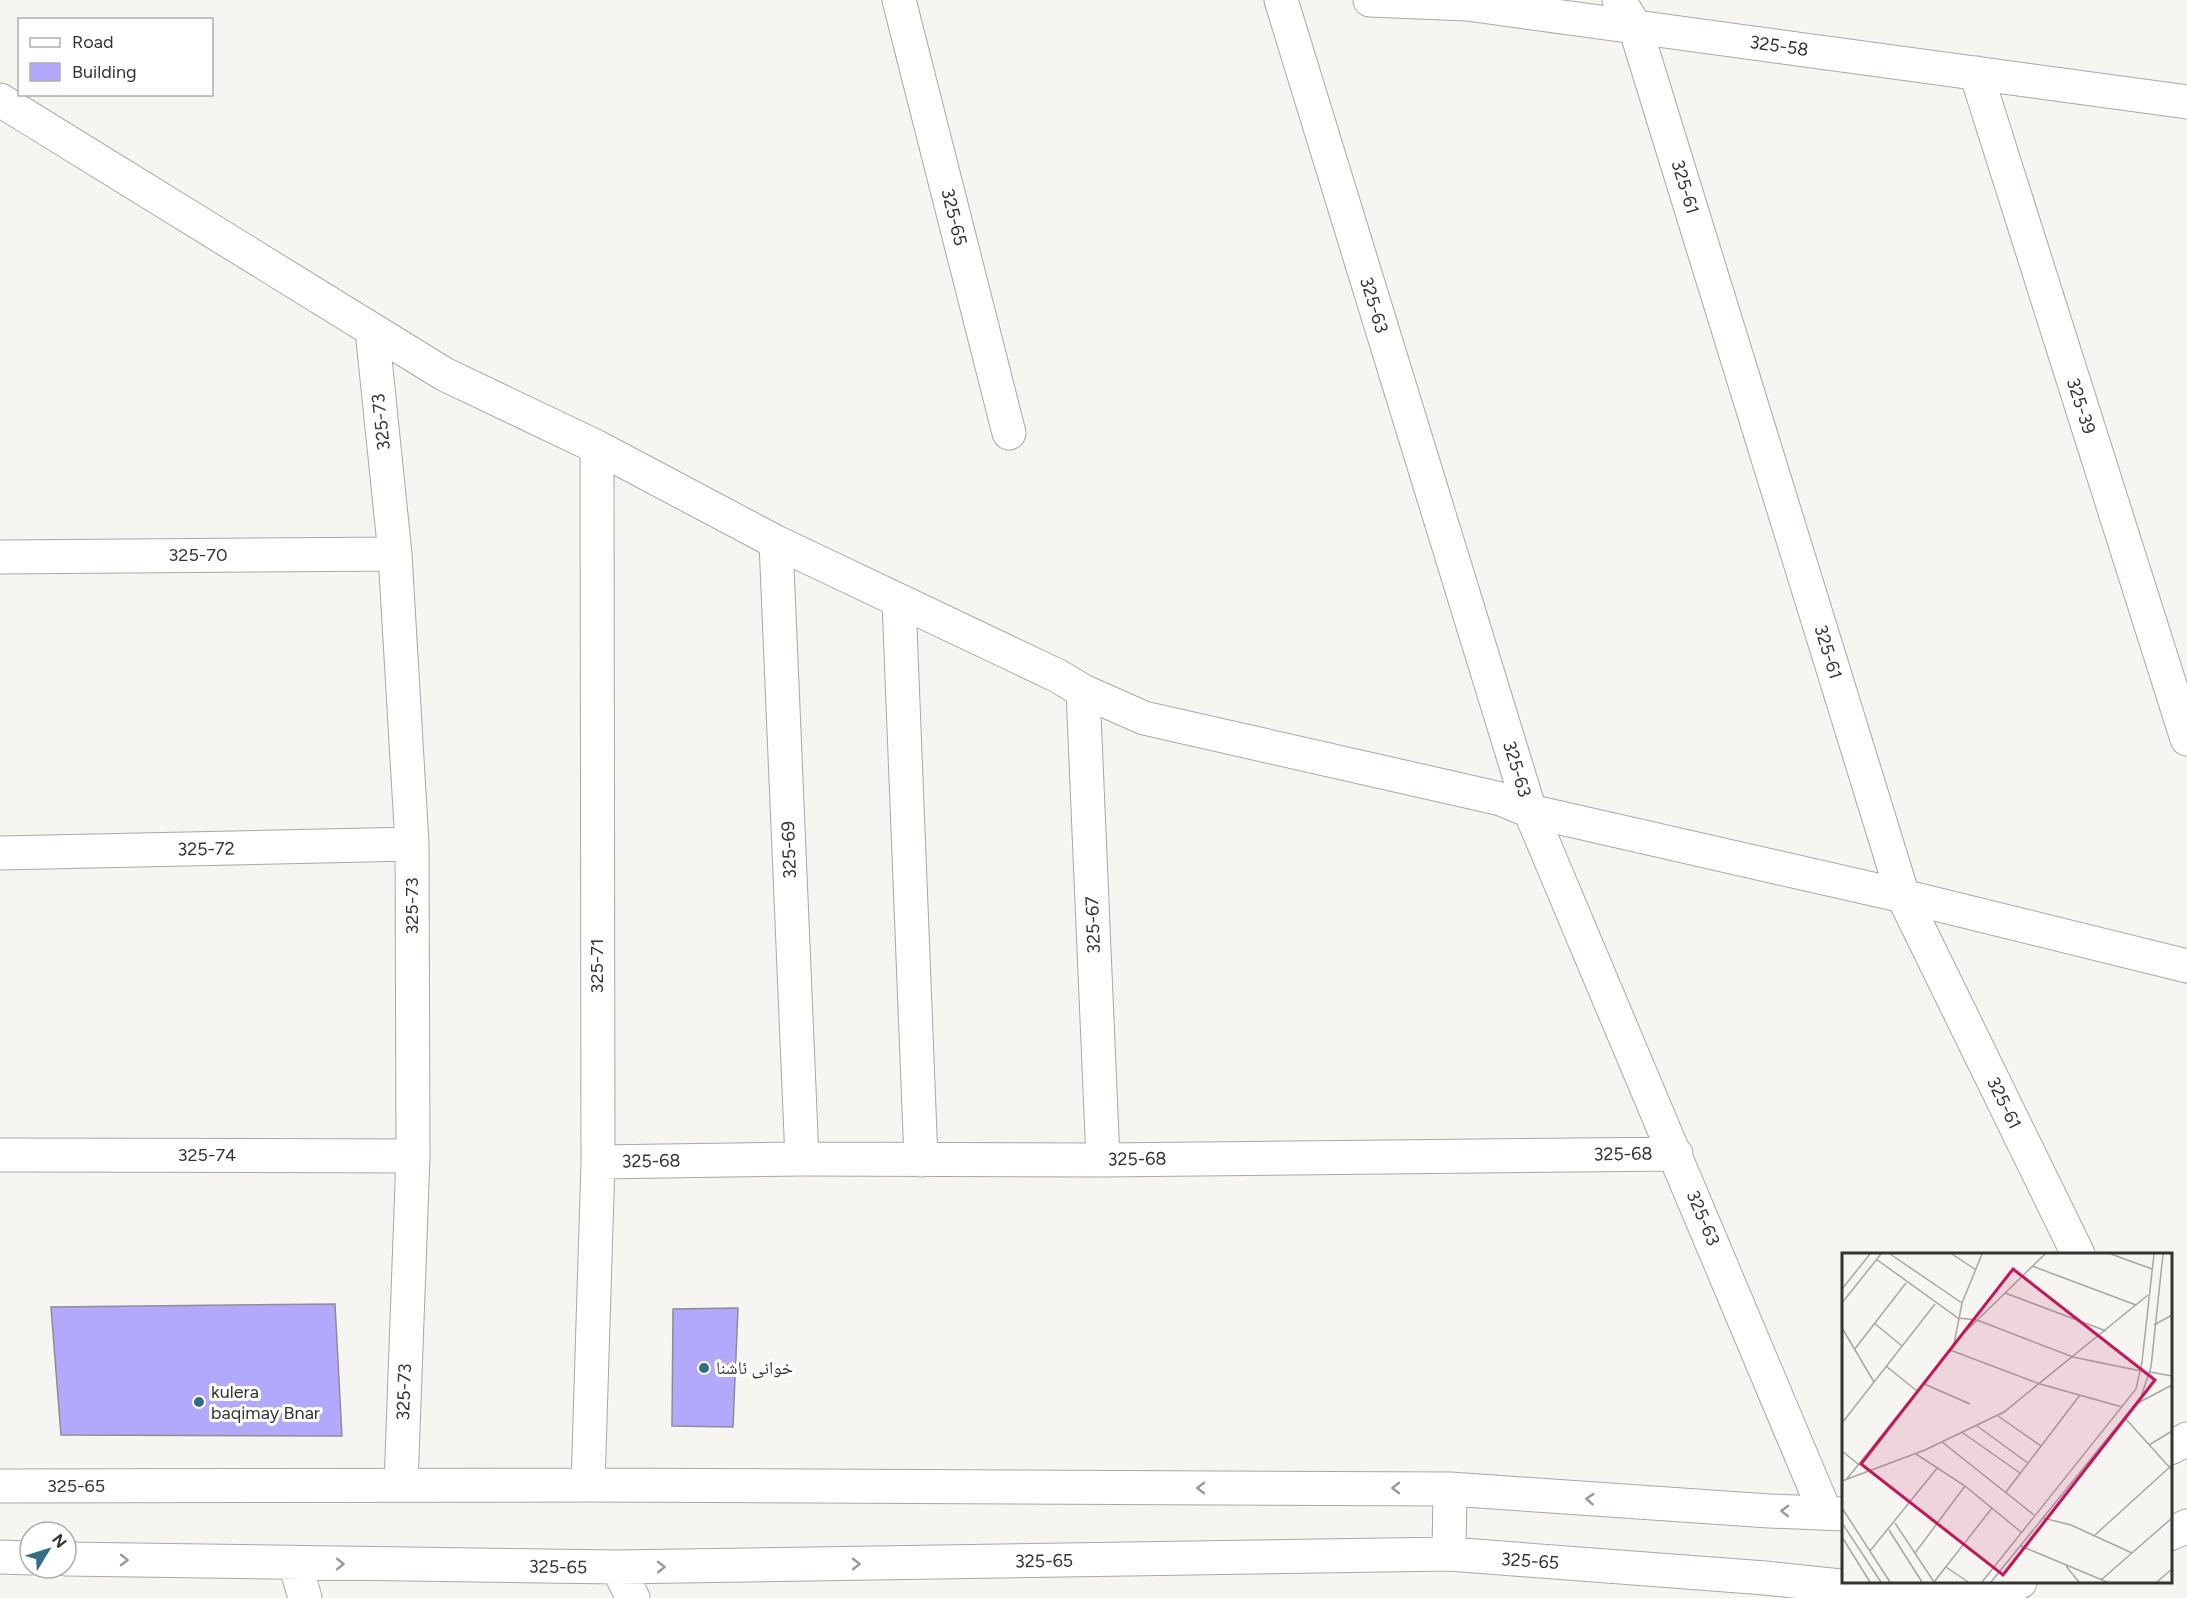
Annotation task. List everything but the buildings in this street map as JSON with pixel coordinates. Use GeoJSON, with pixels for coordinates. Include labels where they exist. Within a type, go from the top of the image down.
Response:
{"type":"FeatureCollection","features":[{"type":"Feature","properties":{"kind":"street","name":"325-65"},"geometry":{"type":"LineString","coordinates":[[899,0],[1009,433]]}},
{"type":"Feature","properties":{"kind":"street","name":"325-63"},"geometry":{"type":"LineString","coordinates":[[1281,0],[1530,811],[1676,1154],[1834,1513]]}},
{"type":"Feature","properties":{"kind":"street","name":"325-58"},"geometry":{"type":"LineString","coordinates":[[1370,0],[1627,13],[1976,73],[2187,102]]}},
{"type":"Feature","properties":{"kind":"street","name":"325-61"},"geometry":{"type":"LineString","coordinates":[[1627,13],[1902,896],[2078,1253]]}},
{"type":"Feature","properties":{"kind":"street","name":"325-39"},"geometry":{"type":"LineString","coordinates":[[1976,73],[2187,739]]}},
{"type":"Feature","properties":{"kind":"street"},"geometry":{"type":"LineString","coordinates":[[0,100],[444,374],[597,447],[776,542],[1058,676],[1083,691],[1144,718],[1501,799],[1530,811],[1902,896],[2187,966]]}},
{"type":"Feature","properties":{"kind":"street","name":"325-73"},"geometry":{"type":"LineString","coordinates":[[372,330],[395,554],[412,844],[413,1155],[401,1485]]}},
{"type":"Feature","properties":{"kind":"street","name":"325-71"},"geometry":{"type":"LineString","coordinates":[[588,1485],[598,1162],[597,447]]}},
{"type":"Feature","properties":{"kind":"street","name":"325-69"},"geometry":{"type":"LineString","coordinates":[[776,542],[801,1159]]}},
{"type":"Feature","properties":{"kind":"street","name":"325-70"},"geometry":{"type":"LineString","coordinates":[[0,557],[395,554]]}},
{"type":"Feature","properties":{"kind":"street"},"geometry":{"type":"LineString","coordinates":[[899,601],[921,1161]]}},
{"type":"Feature","properties":{"kind":"street","name":"325-67"},"geometry":{"type":"LineString","coordinates":[[1083,691],[1103,1160]]}},
{"type":"Feature","properties":{"kind":"street","name":"325-72"},"geometry":{"type":"LineString","coordinates":[[0,853],[412,844]]}},
{"type":"Feature","properties":{"kind":"street","name":"325-68"},"geometry":{"type":"LineString","coordinates":[[598,1162],[1676,1154]]}},
{"type":"Feature","properties":{"kind":"street","name":"325-74"},"geometry":{"type":"LineString","coordinates":[[0,1155],[413,1155]]}},
{"type":"Feature","properties":{"kind":"street","name":"325-65"},"geometry":{"type":"LineString","coordinates":[[0,1486],[588,1485],[1450,1489],[1768,1511],[1834,1513]]}},
{"type":"Feature","properties":{"kind":"street"},"geometry":{"type":"LineString","coordinates":[[1449,1554],[1450,1489]]}},
{"type":"Feature","properties":{"kind":"street"},"geometry":{"type":"LineString","coordinates":[[2172,1533],[2187,1526]]}},
{"type":"Feature","properties":{"kind":"street","name":"325-65"},"geometry":{"type":"LineString","coordinates":[[78,1559],[617,1567],[1449,1554],[1763,1588],[1913,1595],[1997,1587],[2012,1583]]}},
{"type":"Feature","properties":{"kind":"street"},"geometry":{"type":"LineString","coordinates":[[0,1557],[18,1558]]}},
{"type":"Feature","properties":{"kind":"street"},"geometry":{"type":"LineString","coordinates":[[295,1563],[305,1598]]}},
{"type":"Feature","properties":{"kind":"street"},"geometry":{"type":"LineString","coordinates":[[617,1567],[633,1598]]}},
{"type":"Feature","properties":{"kind":"place","name":"خوانى ئاشنا"},"geometry":{"type":"Point","coordinates":[704,1368]}},
{"type":"Feature","properties":{"kind":"place","name":"kulera baqimay Bnar"},"geometry":{"type":"Point","coordinates":[199,1402]}}]}
